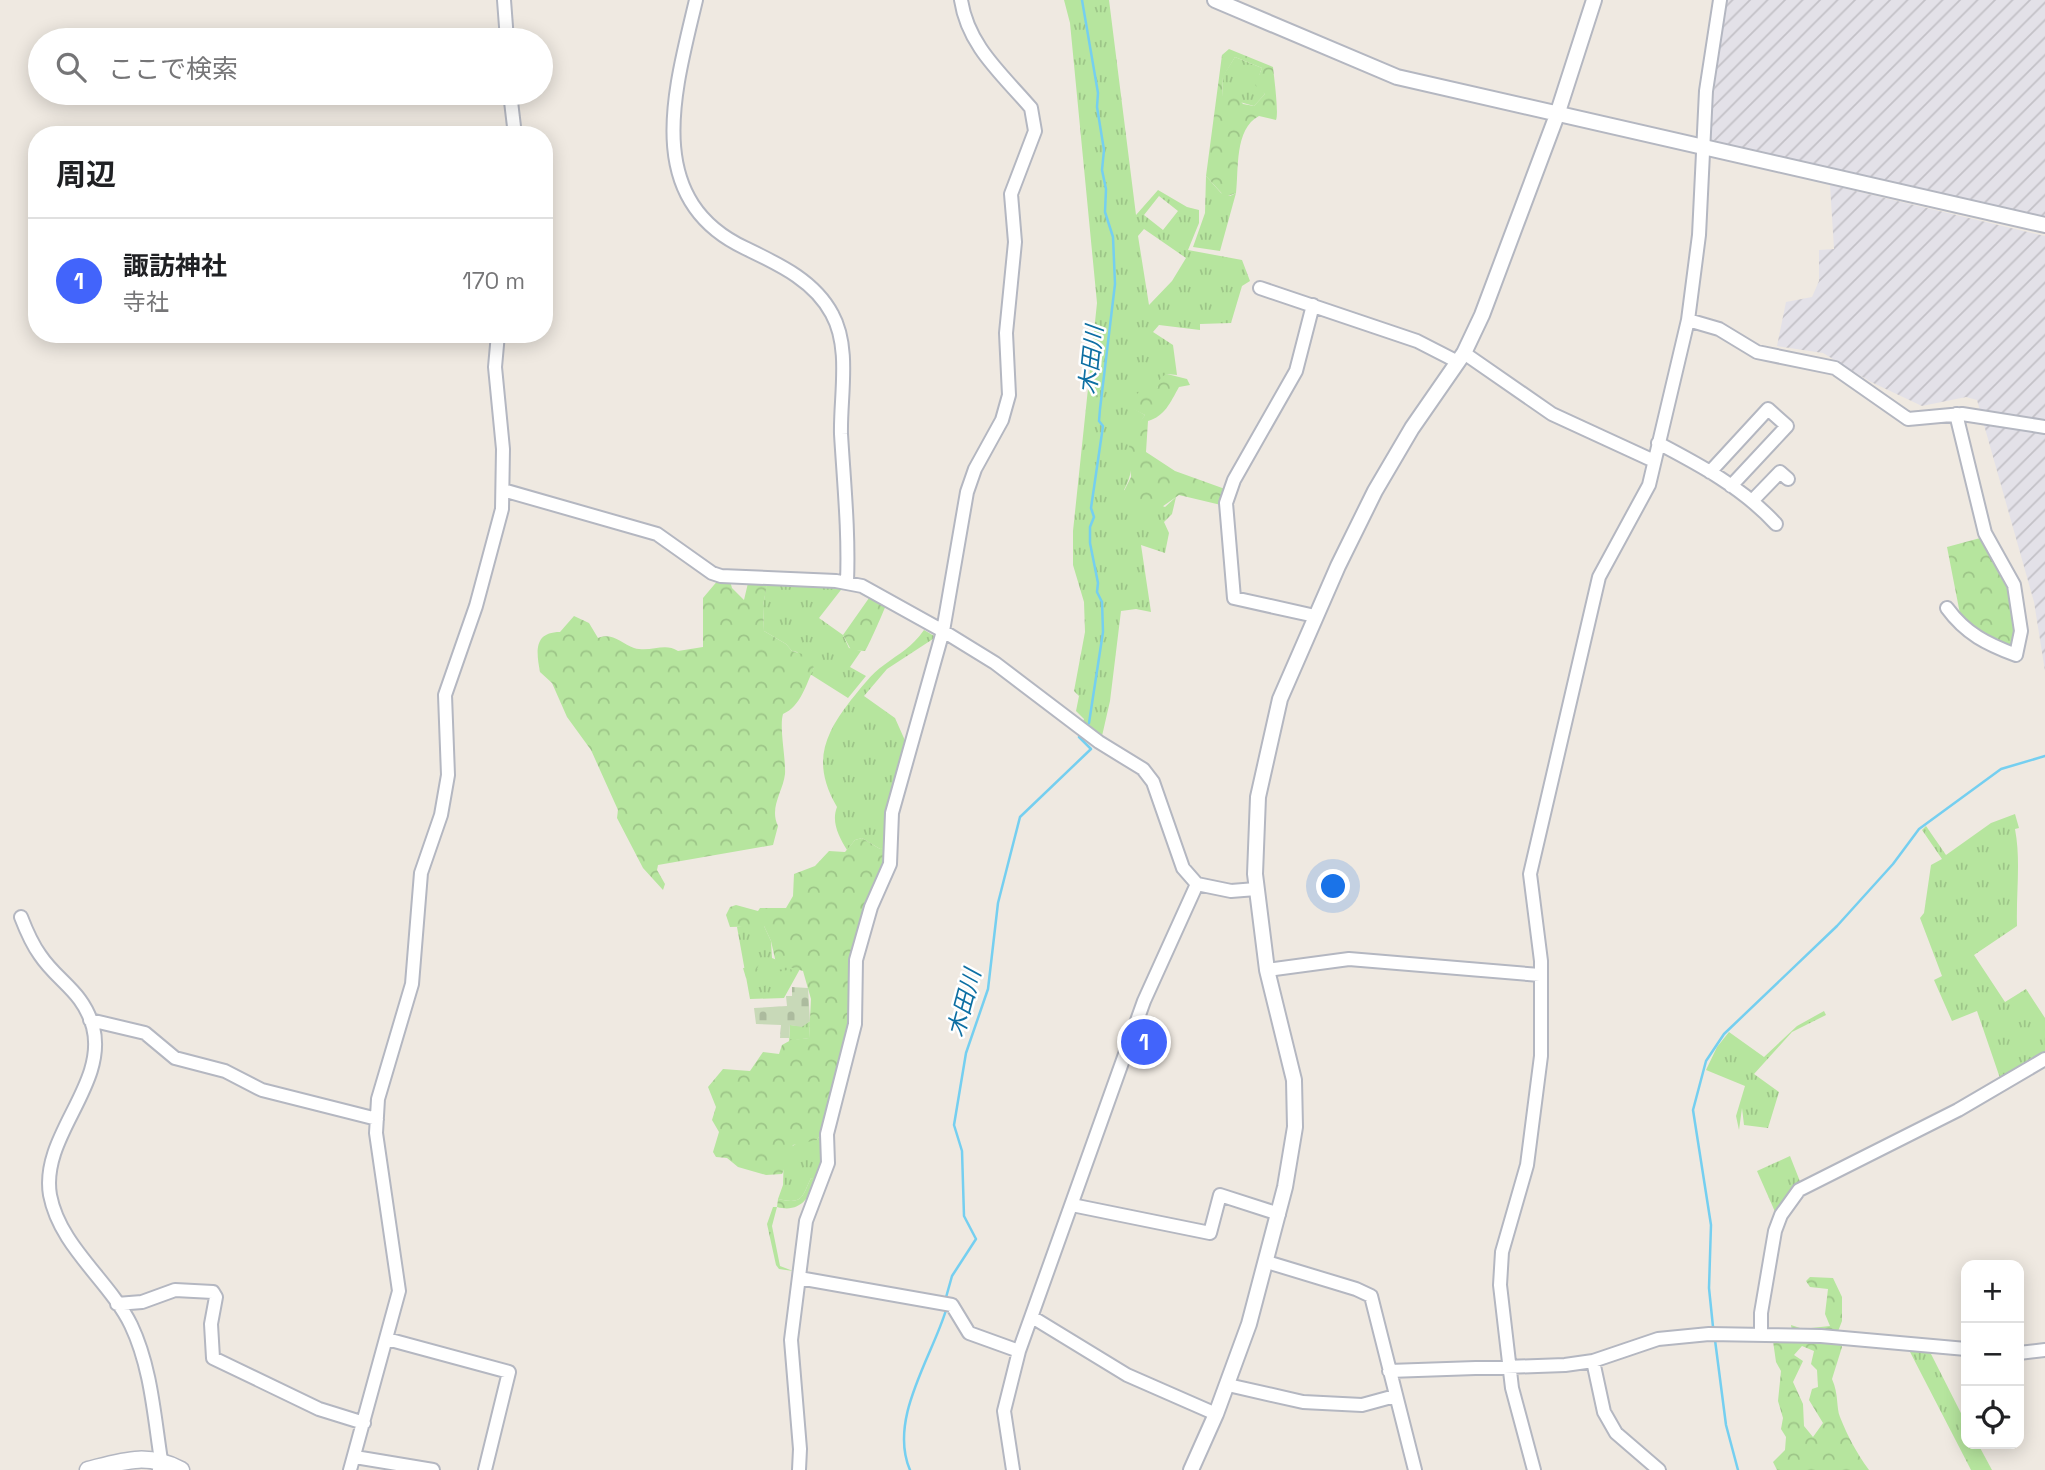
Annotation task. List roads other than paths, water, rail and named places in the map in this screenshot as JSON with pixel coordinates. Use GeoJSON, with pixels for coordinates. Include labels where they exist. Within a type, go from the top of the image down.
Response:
{"type":"FeatureCollection","features":[{"type":"Feature","properties":{"kind":"main road"},"geometry":{"type":"LineString","coordinates":[[88,1470],[134,1459],[181,1470]]}},
{"type":"Feature","properties":{"kind":"street"},"geometry":{"type":"LineString","coordinates":[[504,0],[506,28]]}},
{"type":"Feature","properties":{"kind":"street"},"geometry":{"type":"LineString","coordinates":[[696,0],[675,92],[677,176],[688,200],[715,230],[804,281],[833,315],[841,356],[841,436],[849,534],[847,582]]}},
{"type":"Feature","properties":{"kind":"street"},"geometry":{"type":"LineString","coordinates":[[799,1470],[800,1449],[791,1340],[806,1221],[828,1163],[827,1134],[855,1024],[858,952],[871,907],[890,864],[892,813],[943,631],[967,492],[975,469],[1002,420],[1009,395],[1006,333],[1015,242],[1012,194],[1036,124],[1031,108],[978,47],[966,22],[961,0]]}},
{"type":"Feature","properties":{"kind":"street"},"geometry":{"type":"LineString","coordinates":[[1215,0],[1397,77],[1702,149],[2045,225]]}},
{"type":"Feature","properties":{"kind":"street"},"geometry":{"type":"LineString","coordinates":[[1191,1470],[1228,1385],[1267,1262],[1292,1152],[1295,1106],[1287,1045],[1267,970],[1256,889],[1258,797],[1265,756],[1280,699],[1315,616],[1375,491],[1412,428],[1461,358],[1502,266],[1594,0]]}},
{"type":"Feature","properties":{"kind":"street"},"geometry":{"type":"LineString","coordinates":[[1534,1470],[1510,1368],[1501,1299],[1500,1265],[1527,1166],[1541,1056],[1540,975],[1530,882],[1541,818],[1599,577],[1637,513],[1649,485],[1688,320],[1699,235],[1706,92],[1720,0]]}},
{"type":"Feature","properties":{"kind":"street"},"geometry":{"type":"LineString","coordinates":[[511,105],[514,126]]}},
{"type":"Feature","properties":{"kind":"street"},"geometry":{"type":"LineString","coordinates":[[1260,288],[1461,358],[1552,414],[1654,461]]}},
{"type":"Feature","properties":{"kind":"street"},"geometry":{"type":"LineString","coordinates":[[1312,305],[1296,370],[1234,480],[1226,514],[1234,597],[1315,616]]}},
{"type":"Feature","properties":{"kind":"street"},"geometry":{"type":"LineString","coordinates":[[1688,320],[1719,329],[1757,352],[1835,368],[1908,419],[1956,414],[2045,427]]}},
{"type":"Feature","properties":{"kind":"street"},"geometry":{"type":"LineString","coordinates":[[350,1470],[399,1291],[376,1133],[378,1100],[412,984],[421,873],[441,815],[448,775],[445,695],[499,531],[503,449],[495,367],[497,343]]}},
{"type":"Feature","properties":{"kind":"street"},"geometry":{"type":"LineString","coordinates":[[1710,472],[1768,409],[1787,426],[1731,486]]}},
{"type":"Feature","properties":{"kind":"street"},"geometry":{"type":"LineString","coordinates":[[1947,608],[1979,641],[2016,655],[2021,631],[2014,585],[1984,533],[1956,414]]}},
{"type":"Feature","properties":{"kind":"street"},"geometry":{"type":"LineString","coordinates":[[1658,443],[1731,486],[1776,524]]}},
{"type":"Feature","properties":{"kind":"street"},"geometry":{"type":"LineString","coordinates":[[1752,501],[1780,472],[1788,478]]}},
{"type":"Feature","properties":{"kind":"street"},"geometry":{"type":"LineString","coordinates":[[503,490],[657,534],[712,573],[722,576],[847,582],[874,591],[995,663],[1099,742],[1143,769],[1153,782],[1183,868],[1197,884],[1231,891],[1256,889]]}},
{"type":"Feature","properties":{"kind":"street"},"geometry":{"type":"LineString","coordinates":[[1013,1470],[1004,1411],[1018,1350],[1144,1001],[1197,884]]}},
{"type":"Feature","properties":{"kind":"street"},"geometry":{"type":"LineString","coordinates":[[21,917],[41,957],[66,980],[90,1020],[94,1039],[90,1070],[60,1139],[50,1175],[50,1194],[57,1218],[130,1324],[144,1358],[160,1465]]}},
{"type":"Feature","properties":{"kind":"street"},"geometry":{"type":"LineString","coordinates":[[1267,970],[1349,959],[1540,975]]}},
{"type":"Feature","properties":{"kind":"street"},"geometry":{"type":"LineString","coordinates":[[90,1020],[145,1034],[175,1058],[225,1071],[262,1090],[377,1119]]}},
{"type":"Feature","properties":{"kind":"street"},"geometry":{"type":"LineString","coordinates":[[1761,1334],[1761,1314],[1775,1231],[1781,1215],[1799,1190],[1958,1110],[2045,1059]]}},
{"type":"Feature","properties":{"kind":"street"},"geometry":{"type":"LineString","coordinates":[[1072,1205],[1210,1233],[1220,1195],[1279,1214]]}},
{"type":"Feature","properties":{"kind":"street"},"geometry":{"type":"LineString","coordinates":[[1267,1262],[1371,1296],[1415,1470]]}},
{"type":"Feature","properties":{"kind":"street"},"geometry":{"type":"LineString","coordinates":[[799,1278],[952,1305],[969,1333],[1018,1350]]}},
{"type":"Feature","properties":{"kind":"street"},"geometry":{"type":"LineString","coordinates":[[117,1304],[142,1301],[175,1290],[213,1292],[216,1297],[211,1324],[213,1358],[319,1409],[364,1423]]}},
{"type":"Feature","properties":{"kind":"street"},"geometry":{"type":"LineString","coordinates":[[1032,1317],[1127,1375],[1216,1414]]}},
{"type":"Feature","properties":{"kind":"street"},"geometry":{"type":"LineString","coordinates":[[1389,1371],[1510,1368],[1593,1361],[1673,1336],[1761,1334],[1890,1341],[1961,1348]]}},
{"type":"Feature","properties":{"kind":"street"},"geometry":{"type":"LineString","coordinates":[[387,1339],[509,1372],[485,1470]]}},
{"type":"Feature","properties":{"kind":"street"},"geometry":{"type":"LineString","coordinates":[[2024,1352],[2045,1350]]}},
{"type":"Feature","properties":{"kind":"street"},"geometry":{"type":"LineString","coordinates":[[1593,1361],[1604,1412],[1616,1433],[1659,1470]]}},
{"type":"Feature","properties":{"kind":"street"},"geometry":{"type":"LineString","coordinates":[[1228,1385],[1303,1402],[1362,1405],[1395,1396]]}},
{"type":"Feature","properties":{"kind":"street"},"geometry":{"type":"LineString","coordinates":[[355,1457],[433,1470]]}},
{"type":"Feature","properties":{"kind":"waterway","name":"木田川"},"geometry":{"type":"LineString","coordinates":[[1082,0],[1098,93],[1097,107],[1104,150],[1102,170],[1106,189],[1105,212],[1113,237],[1115,284],[1100,409],[1099,421],[1103,426],[1091,508],[1094,517],[1090,527],[1090,543],[1098,583],[1097,592],[1102,602],[1103,632],[1089,723]]}},
{"type":"Feature","properties":{"kind":"waterway","name":"木田川"},"geometry":{"type":"LineString","coordinates":[[945,1301],[952,1276],[976,1239],[964,1216],[962,1151],[954,1125],[966,1053],[988,989],[998,903],[1020,817],[1091,749],[1079,737]]}},
{"type":"Feature","properties":{"kind":"waterway"},"geometry":{"type":"LineString","coordinates":[[1713,1327],[1709,1288],[1711,1225],[1693,1110],[1706,1061],[1724,1034],[1837,926],[1893,864],[1919,829],[2001,769],[2045,756]]}},
{"type":"Feature","properties":{"kind":"waterway","name":"木田川"},"geometry":{"type":"LineString","coordinates":[[910,1470],[904,1430],[908,1409],[946,1310]]}},
{"type":"Feature","properties":{"kind":"waterway"},"geometry":{"type":"LineString","coordinates":[[1715,1340],[1726,1425],[1738,1470]]}},
{"type":"Feature","properties":{"kind":"place","name":"諏訪神社"},"geometry":{"type":"Point","coordinates":[1144,1042]}}]}
